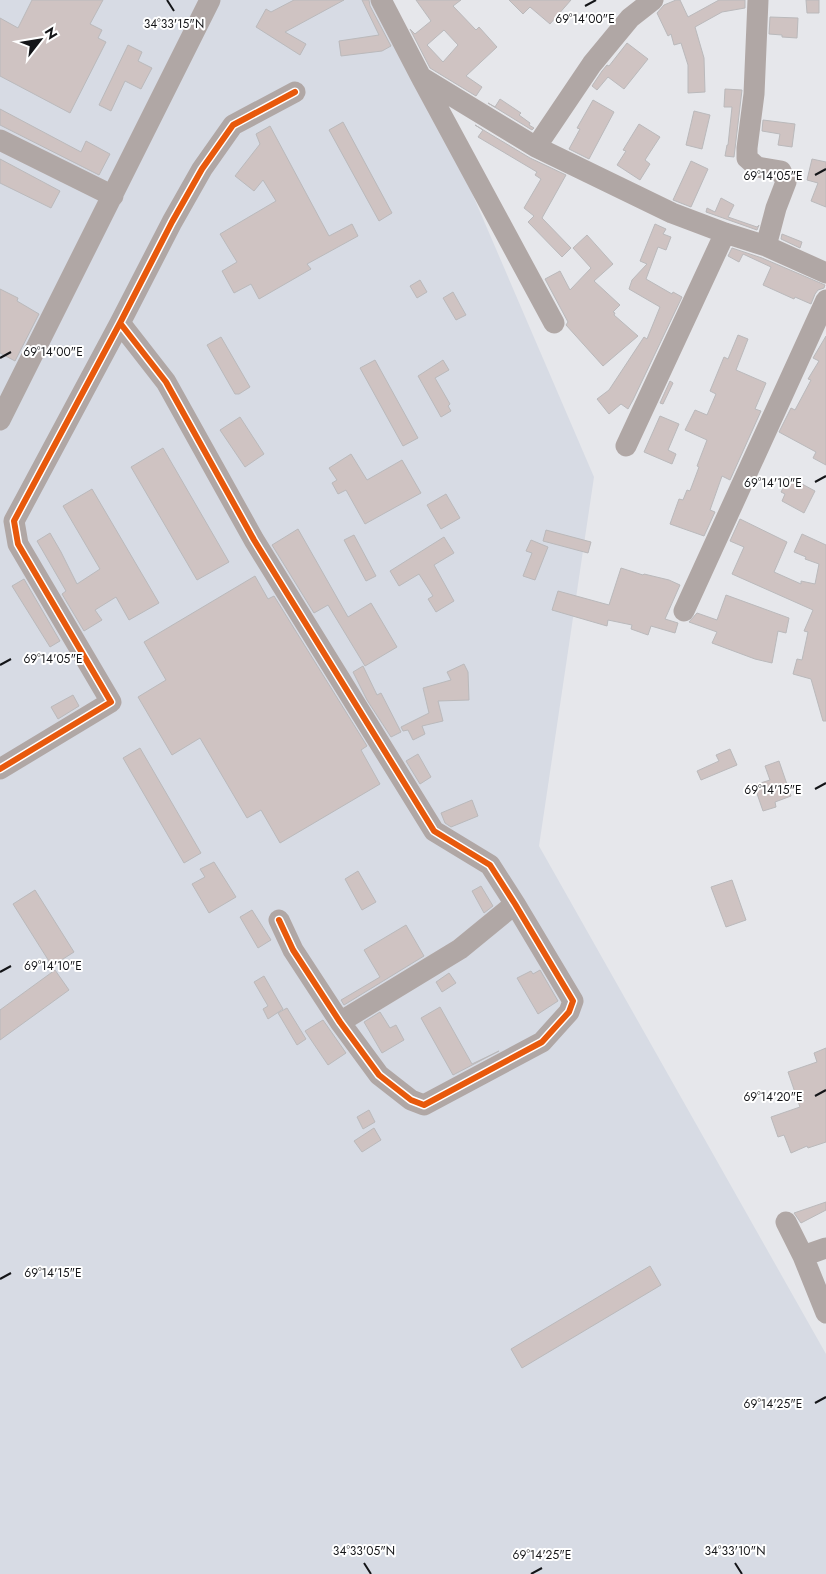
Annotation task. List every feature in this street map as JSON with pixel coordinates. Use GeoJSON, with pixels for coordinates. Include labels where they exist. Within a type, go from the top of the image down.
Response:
{"type":"FeatureCollection","features":[{"type":"Feature","properties":{"kind":"street"},"geometry":{"type":"LineString","coordinates":[[0,420],[210,0]]}},
{"type":"Feature","properties":{"kind":"street"},"geometry":{"type":"LineString","coordinates":[[381,0],[554,323]]}},
{"type":"Feature","properties":{"kind":"street"},"geometry":{"type":"LineString","coordinates":[[536,147],[592,64],[630,18],[653,0]]}},
{"type":"Feature","properties":{"kind":"street"},"geometry":{"type":"LineString","coordinates":[[758,0],[754,94],[747,158],[757,167],[781,171],[786,182],[776,208],[766,246]]}},
{"type":"Feature","properties":{"kind":"street"},"geometry":{"type":"LineString","coordinates":[[421,77],[536,147],[672,213],[726,234],[766,246],[826,273]]}},
{"type":"Feature","properties":{"kind":"street"},"geometry":{"type":"LineString","coordinates":[[0,769],[111,702],[18,544],[14,521],[202,169],[233,125],[295,92]]}},
{"type":"Feature","properties":{"kind":"street"},"geometry":{"type":"LineString","coordinates":[[0,140],[113,196]]}},
{"type":"Feature","properties":{"kind":"street"},"geometry":{"type":"LineString","coordinates":[[626,446],[726,234]]}},
{"type":"Feature","properties":{"kind":"street"},"geometry":{"type":"LineString","coordinates":[[684,611],[826,300]]}},
{"type":"Feature","properties":{"kind":"street"},"geometry":{"type":"LineString","coordinates":[[120,323],[166,382],[254,540],[434,831],[490,865],[516,904],[572,1001],[569,1012],[542,1042],[424,1106],[412,1100],[379,1075],[340,1022],[293,950],[279,920]]}},
{"type":"Feature","properties":{"kind":"street"},"geometry":{"type":"LineString","coordinates":[[340,1022],[460,949],[516,904]]}},
{"type":"Feature","properties":{"kind":"street"},"geometry":{"type":"LineString","coordinates":[[786,1222],[803,1256],[826,1313]]}},
{"type":"Feature","properties":{"kind":"street"},"geometry":{"type":"LineString","coordinates":[[803,1256],[826,1248]]}},
{"type":"Feature","properties":{"kind":"shaded area"},"geometry":{"type":"Polygon","coordinates":[[[0,0],[389,0],[594,477],[539,846],[826,1354],[826,1574],[0,1574],[0,0]]]}},
{"type":"Feature","properties":{"kind":"building"},"geometry":{"type":"Polygon","coordinates":[[[32,0],[103,0],[90,24],[102,30],[98,38],[106,42],[70,113],[0,76],[0,18],[18,28],[32,0]]]}},
{"type":"Feature","properties":{"kind":"building"},"geometry":{"type":"Polygon","coordinates":[[[294,0],[344,0],[285,32],[306,44],[300,55],[256,27],[266,9],[271,12],[294,0]]]}},
{"type":"Feature","properties":{"kind":"building"},"geometry":{"type":"Polygon","coordinates":[[[362,0],[369,0],[370,6],[391,46],[382,51],[341,56],[339,41],[379,35],[362,0]]]}},
{"type":"Feature","properties":{"kind":"building"},"geometry":{"type":"Polygon","coordinates":[[[416,0],[461,0],[453,6],[476,30],[479,27],[497,47],[466,76],[482,87],[476,96],[430,68],[410,29],[415,34],[431,21],[416,0]],[[444,30],[427,45],[443,62],[458,45],[444,30]]]}},
{"type":"Feature","properties":{"kind":"building"},"geometry":{"type":"Polygon","coordinates":[[[509,0],[571,0],[550,24],[530,7],[523,14],[509,0]]]}},
{"type":"Feature","properties":{"kind":"building"},"geometry":{"type":"Polygon","coordinates":[[[680,0],[688,17],[719,0],[745,0],[745,8],[722,12],[695,27],[704,58],[705,92],[688,93],[688,65],[681,43],[674,45],[671,34],[668,36],[657,13],[664,5],[680,0]]]}},
{"type":"Feature","properties":{"kind":"building"},"geometry":{"type":"Polygon","coordinates":[[[806,0],[819,0],[819,13],[807,13],[806,0]]]}},
{"type":"Feature","properties":{"kind":"building"},"geometry":{"type":"Polygon","coordinates":[[[770,17],[798,18],[797,38],[769,34],[770,17]]]}},
{"type":"Feature","properties":{"kind":"building"},"geometry":{"type":"Polygon","coordinates":[[[627,43],[648,59],[624,89],[608,77],[597,90],[592,86],[602,71],[607,65],[609,66],[627,43]]]}},
{"type":"Feature","properties":{"kind":"building"},"geometry":{"type":"Polygon","coordinates":[[[128,45],[142,52],[138,61],[152,68],[141,89],[125,81],[111,111],[99,105],[128,45]]]}},
{"type":"Feature","properties":{"kind":"building"},"geometry":{"type":"Polygon","coordinates":[[[725,89],[742,90],[734,157],[725,156],[732,107],[724,107],[725,89]]]}},
{"type":"Feature","properties":{"kind":"building"},"geometry":{"type":"Polygon","coordinates":[[[500,99],[521,113],[519,115],[534,128],[532,130],[488,103],[495,107],[500,99]]]}},
{"type":"Feature","properties":{"kind":"building"},"geometry":{"type":"Polygon","coordinates":[[[593,100],[614,112],[589,159],[569,149],[580,129],[577,128],[593,100]]]}},
{"type":"Feature","properties":{"kind":"building"},"geometry":{"type":"Polygon","coordinates":[[[0,109],[81,152],[86,141],[110,154],[99,175],[0,125],[0,109]]]}},
{"type":"Feature","properties":{"kind":"building"},"geometry":{"type":"Polygon","coordinates":[[[694,111],[710,115],[702,149],[686,145],[694,111]]]}},
{"type":"Feature","properties":{"kind":"building"},"geometry":{"type":"Polygon","coordinates":[[[763,120],[795,124],[792,147],[778,145],[780,134],[762,131],[763,120]]]}},
{"type":"Feature","properties":{"kind":"building"},"geometry":{"type":"Polygon","coordinates":[[[343,122],[392,213],[379,221],[329,130],[343,122]]]}},
{"type":"Feature","properties":{"kind":"building"},"geometry":{"type":"Polygon","coordinates":[[[639,124],[660,137],[645,160],[650,164],[640,180],[617,165],[626,151],[623,150],[639,124]]]}},
{"type":"Feature","properties":{"kind":"building"},"geometry":{"type":"Polygon","coordinates":[[[475,125],[530,158],[566,175],[542,218],[571,248],[562,257],[528,222],[534,216],[524,208],[541,179],[535,175],[537,172],[478,137],[483,130],[475,125]]]}},
{"type":"Feature","properties":{"kind":"building"},"geometry":{"type":"Polygon","coordinates":[[[270,126],[329,236],[352,224],[358,236],[307,264],[311,269],[259,299],[251,284],[234,293],[222,271],[237,262],[220,234],[276,201],[263,180],[254,191],[235,176],[260,144],[256,134],[270,126]]]}},
{"type":"Feature","properties":{"kind":"building"},"geometry":{"type":"Polygon","coordinates":[[[0,159],[60,191],[51,208],[0,183],[0,159]]]}},
{"type":"Feature","properties":{"kind":"building"},"geometry":{"type":"Polygon","coordinates":[[[812,159],[826,162],[826,207],[811,201],[818,183],[807,180],[812,159]]]}},
{"type":"Feature","properties":{"kind":"building"},"geometry":{"type":"Polygon","coordinates":[[[691,161],[708,169],[691,207],[673,200],[691,161]]]}},
{"type":"Feature","properties":{"kind":"building"},"geometry":{"type":"Polygon","coordinates":[[[721,198],[734,205],[728,217],[757,227],[759,225],[757,230],[706,212],[707,208],[715,212],[721,198]]]}},
{"type":"Feature","properties":{"kind":"building"},"geometry":{"type":"Polygon","coordinates":[[[655,224],[666,229],[663,234],[671,237],[666,250],[658,247],[646,279],[672,294],[673,292],[682,297],[628,409],[621,404],[609,414],[597,399],[609,390],[644,337],[647,339],[660,307],[629,289],[632,280],[647,264],[640,261],[655,224]]]}},
{"type":"Feature","properties":{"kind":"building"},"geometry":{"type":"Polygon","coordinates":[[[782,234],[802,242],[800,248],[781,239],[782,234]]]}},
{"type":"Feature","properties":{"kind":"building"},"geometry":{"type":"Polygon","coordinates":[[[587,235],[613,264],[594,281],[620,305],[613,312],[615,313],[614,315],[638,336],[603,366],[566,325],[568,322],[545,279],[560,271],[570,290],[591,268],[573,248],[587,235]]]}},
{"type":"Feature","properties":{"kind":"building"},"geometry":{"type":"Polygon","coordinates":[[[732,248],[762,258],[825,285],[824,288],[818,290],[811,304],[795,297],[794,299],[763,285],[771,267],[743,254],[739,262],[728,256],[732,248]]]}},
{"type":"Feature","properties":{"kind":"building"},"geometry":{"type":"Polygon","coordinates":[[[420,280],[427,292],[417,298],[410,286],[420,280]]]}},
{"type":"Feature","properties":{"kind":"building"},"geometry":{"type":"Polygon","coordinates":[[[0,289],[18,298],[17,301],[39,314],[15,361],[0,353],[0,289]]]}},
{"type":"Feature","properties":{"kind":"building"},"geometry":{"type":"Polygon","coordinates":[[[453,292],[466,315],[456,320],[443,298],[453,292]]]}},
{"type":"Feature","properties":{"kind":"building"},"geometry":{"type":"Polygon","coordinates":[[[738,335],[748,339],[736,370],[766,383],[755,409],[761,411],[730,480],[722,476],[710,510],[715,512],[704,536],[670,524],[679,499],[683,500],[687,490],[690,491],[707,440],[685,430],[695,410],[707,415],[716,394],[710,391],[724,357],[728,359],[738,335]]]}},
{"type":"Feature","properties":{"kind":"building"},"geometry":{"type":"Polygon","coordinates":[[[826,336],[826,465],[813,458],[816,452],[779,432],[791,408],[795,410],[811,380],[808,379],[819,361],[813,358],[826,336]]]}},
{"type":"Feature","properties":{"kind":"building"},"geometry":{"type":"Polygon","coordinates":[[[221,337],[250,387],[239,394],[235,394],[207,345],[221,337]]]}},
{"type":"Feature","properties":{"kind":"building"},"geometry":{"type":"Polygon","coordinates":[[[375,360],[418,438],[403,446],[360,368],[375,360]]]}},
{"type":"Feature","properties":{"kind":"building"},"geometry":{"type":"Polygon","coordinates":[[[443,360],[449,370],[435,378],[450,404],[448,406],[451,411],[441,417],[418,376],[443,360]]]}},
{"type":"Feature","properties":{"kind":"building"},"geometry":{"type":"Polygon","coordinates":[[[670,381],[673,383],[663,404],[660,403],[670,381]]]}},
{"type":"Feature","properties":{"kind":"building"},"geometry":{"type":"Polygon","coordinates":[[[660,416],[679,424],[668,450],[676,454],[672,464],[644,452],[660,416]]]}},
{"type":"Feature","properties":{"kind":"building"},"geometry":{"type":"Polygon","coordinates":[[[240,417],[264,454],[245,467],[220,430],[240,417]]]}},
{"type":"Feature","properties":{"kind":"building"},"geometry":{"type":"Polygon","coordinates":[[[163,448],[229,562],[197,580],[131,467],[163,448]]]}},
{"type":"Feature","properties":{"kind":"building"},"geometry":{"type":"Polygon","coordinates":[[[351,454],[367,480],[402,460],[421,493],[365,524],[346,490],[338,494],[332,483],[337,480],[329,468],[351,454]]]}},
{"type":"Feature","properties":{"kind":"building"},"geometry":{"type":"Polygon","coordinates":[[[789,477],[815,491],[804,513],[782,501],[785,494],[781,492],[789,477]]]}},
{"type":"Feature","properties":{"kind":"building"},"geometry":{"type":"Polygon","coordinates":[[[92,489],[159,603],[129,620],[116,597],[95,610],[102,620],[84,631],[62,594],[66,591],[37,541],[50,533],[77,584],[100,569],[63,506],[92,489]]]}},
{"type":"Feature","properties":{"kind":"building"},"geometry":{"type":"Polygon","coordinates":[[[446,494],[460,518],[441,529],[427,505],[446,494]]]}},
{"type":"Feature","properties":{"kind":"building"},"geometry":{"type":"Polygon","coordinates":[[[740,519],[787,542],[774,572],[801,584],[801,581],[815,584],[819,564],[805,559],[806,557],[794,552],[802,534],[826,545],[826,721],[823,721],[811,679],[793,674],[797,659],[802,660],[808,632],[804,631],[813,610],[732,574],[744,547],[730,541],[740,519]]]}},
{"type":"Feature","properties":{"kind":"building"},"geometry":{"type":"Polygon","coordinates":[[[298,529],[348,617],[371,603],[397,647],[365,666],[328,605],[314,613],[272,545],[298,529]]]}},
{"type":"Feature","properties":{"kind":"building"},"geometry":{"type":"Polygon","coordinates":[[[546,530],[591,542],[588,553],[543,541],[546,530]]]}},
{"type":"Feature","properties":{"kind":"building"},"geometry":{"type":"Polygon","coordinates":[[[354,535],[376,576],[366,581],[344,540],[354,535]]]}},
{"type":"Feature","properties":{"kind":"building"},"geometry":{"type":"Polygon","coordinates":[[[444,537],[454,553],[434,565],[454,601],[436,612],[428,599],[433,596],[419,574],[399,586],[390,571],[444,537]]]}},
{"type":"Feature","properties":{"kind":"building"},"geometry":{"type":"Polygon","coordinates":[[[531,540],[548,547],[535,580],[523,576],[532,553],[526,551],[531,540]]]}},
{"type":"Feature","properties":{"kind":"building"},"geometry":{"type":"Polygon","coordinates":[[[621,568],[669,580],[680,585],[665,619],[678,623],[675,633],[651,626],[648,635],[631,629],[632,625],[608,620],[607,626],[552,610],[558,591],[609,605],[621,568]]]}},
{"type":"Feature","properties":{"kind":"building"},"geometry":{"type":"Polygon","coordinates":[[[255,576],[268,599],[274,596],[367,746],[361,750],[380,784],[280,843],[261,810],[247,818],[200,738],[172,755],[138,697],[166,680],[144,642],[255,576]]]}},
{"type":"Feature","properties":{"kind":"building"},"geometry":{"type":"Polygon","coordinates":[[[24,579],[60,641],[50,647],[12,586],[24,579]]]}},
{"type":"Feature","properties":{"kind":"building"},"geometry":{"type":"Polygon","coordinates":[[[726,595],[789,618],[786,633],[778,631],[772,663],[755,659],[712,643],[717,632],[689,622],[697,613],[717,620],[726,595]]]}},
{"type":"Feature","properties":{"kind":"building"},"geometry":{"type":"Polygon","coordinates":[[[464,664],[468,672],[469,700],[438,701],[443,721],[422,726],[425,734],[413,740],[408,730],[403,731],[401,727],[429,713],[423,688],[451,680],[447,672],[464,664]]]}},
{"type":"Feature","properties":{"kind":"building"},"geometry":{"type":"Polygon","coordinates":[[[363,666],[377,695],[381,693],[401,732],[391,737],[367,700],[353,672],[363,666]]]}},
{"type":"Feature","properties":{"kind":"building"},"geometry":{"type":"Polygon","coordinates":[[[73,695],[79,706],[58,719],[51,707],[73,695]]]}},
{"type":"Feature","properties":{"kind":"building"},"geometry":{"type":"Polygon","coordinates":[[[140,748],[201,853],[184,863],[123,758],[140,748]]]}},
{"type":"Feature","properties":{"kind":"building"},"geometry":{"type":"Polygon","coordinates":[[[730,749],[737,765],[701,780],[697,771],[719,761],[716,755],[730,749]]]}},
{"type":"Feature","properties":{"kind":"building"},"geometry":{"type":"Polygon","coordinates":[[[418,754],[431,777],[420,784],[406,761],[418,754]]]}},
{"type":"Feature","properties":{"kind":"building"},"geometry":{"type":"Polygon","coordinates":[[[779,761],[791,796],[775,802],[776,807],[763,811],[754,785],[770,780],[765,766],[779,761]]]}},
{"type":"Feature","properties":{"kind":"building"},"geometry":{"type":"Polygon","coordinates":[[[472,800],[478,816],[451,827],[445,823],[441,813],[472,800]]]}},
{"type":"Feature","properties":{"kind":"building"},"geometry":{"type":"Polygon","coordinates":[[[214,862],[236,897],[209,913],[192,884],[205,877],[200,869],[214,862]]]}},
{"type":"Feature","properties":{"kind":"building"},"geometry":{"type":"Polygon","coordinates":[[[358,871],[376,902],[362,910],[345,879],[358,871]]]}},
{"type":"Feature","properties":{"kind":"building"},"geometry":{"type":"Polygon","coordinates":[[[732,880],[746,920],[726,927],[711,887],[732,880]]]}},
{"type":"Feature","properties":{"kind":"building"},"geometry":{"type":"Polygon","coordinates":[[[481,886],[493,906],[484,913],[472,891],[481,886]]]}},
{"type":"Feature","properties":{"kind":"building"},"geometry":{"type":"Polygon","coordinates":[[[35,890],[74,952],[52,966],[13,904],[35,890]]]}},
{"type":"Feature","properties":{"kind":"building"},"geometry":{"type":"Polygon","coordinates":[[[252,910],[271,940],[258,948],[240,917],[252,910]]]}},
{"type":"Feature","properties":{"kind":"building"},"geometry":{"type":"Polygon","coordinates":[[[406,925],[424,956],[344,1005],[341,1000],[380,977],[364,950],[406,925]]]}},
{"type":"Feature","properties":{"kind":"building"},"geometry":{"type":"Polygon","coordinates":[[[55,970],[69,990],[0,1040],[0,1010],[55,970]]]}},
{"type":"Feature","properties":{"kind":"building"},"geometry":{"type":"Polygon","coordinates":[[[540,970],[558,1001],[538,1014],[517,978],[531,971],[533,974],[540,970]]]}},
{"type":"Feature","properties":{"kind":"building"},"geometry":{"type":"Polygon","coordinates":[[[449,973],[456,983],[442,992],[436,982],[449,973]]]}},
{"type":"Feature","properties":{"kind":"building"},"geometry":{"type":"Polygon","coordinates":[[[264,976],[283,1009],[268,1019],[263,1009],[268,1006],[254,982],[264,976]]]}},
{"type":"Feature","properties":{"kind":"building"},"geometry":{"type":"Polygon","coordinates":[[[440,1007],[472,1064],[499,1051],[453,1075],[421,1018],[440,1007]]]}},
{"type":"Feature","properties":{"kind":"building"},"geometry":{"type":"Polygon","coordinates":[[[287,1008],[306,1039],[297,1045],[278,1013],[287,1008]]]}},
{"type":"Feature","properties":{"kind":"building"},"geometry":{"type":"Polygon","coordinates":[[[380,1012],[390,1028],[396,1025],[404,1040],[382,1053],[364,1022],[380,1012]]]}},
{"type":"Feature","properties":{"kind":"building"},"geometry":{"type":"Polygon","coordinates":[[[323,1020],[346,1053],[328,1065],[305,1031],[323,1020]]]}},
{"type":"Feature","properties":{"kind":"building"},"geometry":{"type":"Polygon","coordinates":[[[826,1048],[826,1142],[808,1148],[807,1146],[791,1153],[784,1135],[778,1137],[771,1117],[800,1107],[788,1072],[817,1062],[814,1053],[826,1048]]]}},
{"type":"Feature","properties":{"kind":"building"},"geometry":{"type":"Polygon","coordinates":[[[369,1110],[375,1122],[363,1129],[357,1117],[369,1110]]]}},
{"type":"Feature","properties":{"kind":"building"},"geometry":{"type":"Polygon","coordinates":[[[374,1128],[381,1140],[362,1152],[354,1141],[374,1128]]]}},
{"type":"Feature","properties":{"kind":"building"},"geometry":{"type":"Polygon","coordinates":[[[826,1202],[826,1210],[801,1223],[794,1213],[826,1202]]]}},
{"type":"Feature","properties":{"kind":"building"},"geometry":{"type":"Polygon","coordinates":[[[650,1266],[661,1285],[522,1368],[511,1349],[650,1266]]]}},
{"type":"Feature","properties":{"kind":"cycle path"},"geometry":{"type":"LineString","coordinates":[[0,769],[111,702],[18,544],[14,521],[202,169],[233,125],[295,92]]}},
{"type":"Feature","properties":{"kind":"cycle path"},"geometry":{"type":"LineString","coordinates":[[120,323],[166,382],[254,540],[434,831],[490,865],[573,1001],[569,1012],[542,1042],[424,1105],[411,1100],[379,1075],[340,1022],[293,950],[279,920]]}}]}
